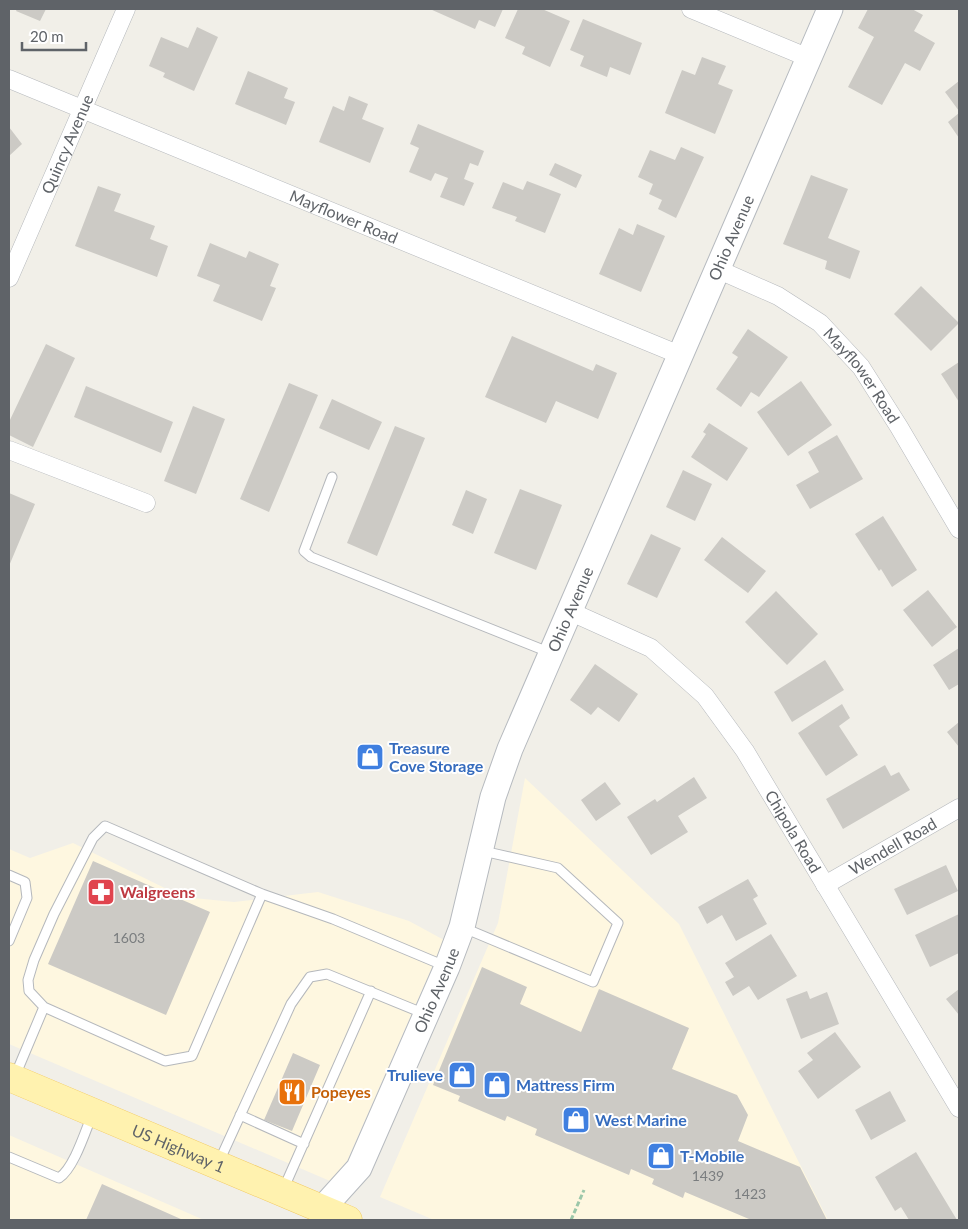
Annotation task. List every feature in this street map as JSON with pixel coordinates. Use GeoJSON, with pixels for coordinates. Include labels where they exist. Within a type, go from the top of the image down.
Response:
{"type":"FeatureCollection","features":[{"type":"Feature","properties":{"kind":"main road","name":"US Highway 1"},"geometry":{"type":"LineString","coordinates":[[11,1078],[282,1192],[318,1217],[348,1220]]}},
{"type":"Feature","properties":{"kind":"street","name":"Quincy Avenue"},"geometry":{"type":"LineString","coordinates":[[9,278],[126,9]]}},
{"type":"Feature","properties":{"kind":"street"},"geometry":{"type":"LineString","coordinates":[[690,9],[809,58]]}},
{"type":"Feature","properties":{"kind":"street","name":"Ohio Avenue"},"geometry":{"type":"LineString","coordinates":[[318,1217],[359,1168],[447,967],[462,927],[493,797],[510,749],[830,9]]}},
{"type":"Feature","properties":{"kind":"street","name":"Mayflower Road"},"geometry":{"type":"LineString","coordinates":[[9,78],[680,355]]}},
{"type":"Feature","properties":{"kind":"street","name":"Mayflower Road"},"geometry":{"type":"LineString","coordinates":[[717,269],[778,296],[820,323],[861,366],[899,426],[959,529]]}},
{"type":"Feature","properties":{"kind":"street"},"geometry":{"type":"LineString","coordinates":[[9,450],[146,503]]}},
{"type":"Feature","properties":{"kind":"street","name":"Chipola Road"},"geometry":{"type":"LineString","coordinates":[[570,611],[651,648],[705,696],[745,751],[959,1108]]}},
{"type":"Feature","properties":{"kind":"street","name":"Wendell Road"},"geometry":{"type":"LineString","coordinates":[[826,885],[959,808]]}},
{"type":"Feature","properties":{"kind":"lane"},"geometry":{"type":"LineString","coordinates":[[332,476],[304,551],[310,557],[551,653]]}},
{"type":"Feature","properties":{"kind":"lane"},"geometry":{"type":"LineString","coordinates":[[262,894],[192,1056],[165,1061],[44,1007],[29,990],[28,980],[34,960],[54,914],[93,838],[105,826],[262,894],[333,919],[447,967]]}},
{"type":"Feature","properties":{"kind":"lane"},"geometry":{"type":"LineString","coordinates":[[462,927],[593,982],[618,923],[558,868],[480,850]]}},
{"type":"Feature","properties":{"kind":"lane"},"geometry":{"type":"LineString","coordinates":[[9,875],[25,882],[27,898],[9,941]]}},
{"type":"Feature","properties":{"kind":"lane"},"geometry":{"type":"LineString","coordinates":[[218,1165],[291,1004],[310,977],[327,974],[426,1014]]}},
{"type":"Feature","properties":{"kind":"lane"},"geometry":{"type":"LineString","coordinates":[[282,1192],[371,991]]}},
{"type":"Feature","properties":{"kind":"lane"},"geometry":{"type":"LineString","coordinates":[[11,1078],[44,1007]]}},
{"type":"Feature","properties":{"kind":"lane"},"geometry":{"type":"LineString","coordinates":[[9,1157],[59,1178],[65,1174],[93,1112]]}},
{"type":"Feature","properties":{"kind":"lane"},"geometry":{"type":"LineString","coordinates":[[240,1115],[304,1144]]}},
{"type":"Feature","properties":{"kind":"path"},"geometry":{"type":"LineString","coordinates":[[571,1220],[584,1190]]}},
{"type":"Feature","properties":{"kind":"shaded area"},"geometry":{"type":"Polygon","coordinates":[[[525,778],[679,924],[828,1220],[434,1220],[380,1197],[498,923],[525,778]]]}},
{"type":"Feature","properties":{"kind":"shaded area"},"geometry":{"type":"Polygon","coordinates":[[[73,843],[183,897],[234,902],[318,892],[409,921],[444,940],[347,1161],[330,1181],[9,1044],[9,849],[30,858],[73,843]]]}},
{"type":"Feature","properties":{"kind":"shaded area"},"geometry":{"type":"Polygon","coordinates":[[[9,1135],[204,1220],[9,1220],[9,1135]]]}},
{"type":"Feature","properties":{"kind":"building"},"geometry":{"type":"Polygon","coordinates":[[[17,9],[46,9],[40,21],[16,11],[17,9]]]}},
{"type":"Feature","properties":{"kind":"building"},"geometry":{"type":"Polygon","coordinates":[[[430,9],[503,9],[495,27],[479,20],[475,29],[430,9]]]}},
{"type":"Feature","properties":{"kind":"building"},"geometry":{"type":"Polygon","coordinates":[[[518,9],[542,9],[570,21],[550,67],[522,54],[525,47],[505,38],[518,9]]]}},
{"type":"Feature","properties":{"kind":"building"},"geometry":{"type":"Polygon","coordinates":[[[868,9],[912,9],[923,15],[914,31],[935,43],[920,71],[905,63],[882,105],[848,87],[874,37],[858,28],[868,9]]]}},
{"type":"Feature","properties":{"kind":"building"},"geometry":{"type":"Polygon","coordinates":[[[583,19],[642,43],[630,75],[610,67],[607,77],[580,66],[584,56],[570,50],[583,19]]]}},
{"type":"Feature","properties":{"kind":"building"},"geometry":{"type":"Polygon","coordinates":[[[197,27],[218,37],[194,91],[163,77],[165,73],[149,66],[161,37],[188,48],[197,27]]]}},
{"type":"Feature","properties":{"kind":"building"},"geometry":{"type":"Polygon","coordinates":[[[702,57],[726,66],[718,84],[733,90],[715,134],[665,113],[682,70],[695,75],[702,57]]]}},
{"type":"Feature","properties":{"kind":"building"},"geometry":{"type":"Polygon","coordinates":[[[248,71],[288,88],[284,98],[295,102],[286,125],[235,104],[248,71]]]}},
{"type":"Feature","properties":{"kind":"building"},"geometry":{"type":"Polygon","coordinates":[[[959,81],[959,111],[945,92],[959,81]]]}},
{"type":"Feature","properties":{"kind":"building"},"geometry":{"type":"Polygon","coordinates":[[[349,96],[368,104],[362,119],[384,128],[370,163],[319,142],[333,106],[344,111],[349,96]]]}},
{"type":"Feature","properties":{"kind":"building"},"geometry":{"type":"Polygon","coordinates":[[[959,113],[959,138],[948,122],[959,113]]]}},
{"type":"Feature","properties":{"kind":"building"},"geometry":{"type":"Polygon","coordinates":[[[418,124],[484,151],[478,166],[470,163],[464,179],[474,183],[464,206],[440,197],[448,178],[435,173],[431,181],[409,172],[419,148],[410,144],[418,124]]]}},
{"type":"Feature","properties":{"kind":"building"},"geometry":{"type":"Polygon","coordinates":[[[9,127],[22,144],[9,156],[9,127]]]}},
{"type":"Feature","properties":{"kind":"building"},"geometry":{"type":"Polygon","coordinates":[[[681,147],[704,157],[676,218],[658,209],[662,200],[649,194],[653,184],[638,177],[650,150],[675,160],[681,147]]]}},
{"type":"Feature","properties":{"kind":"building"},"geometry":{"type":"Polygon","coordinates":[[[555,163],[582,175],[576,188],[549,175],[555,163]]]}},
{"type":"Feature","properties":{"kind":"building"},"geometry":{"type":"Polygon","coordinates":[[[811,175],[848,189],[828,238],[860,251],[850,279],[825,269],[827,261],[783,244],[811,175]]]}},
{"type":"Feature","properties":{"kind":"building"},"geometry":{"type":"Polygon","coordinates":[[[527,181],[561,194],[545,233],[515,221],[517,217],[492,208],[503,182],[523,190],[527,181]]]}},
{"type":"Feature","properties":{"kind":"building"},"geometry":{"type":"Polygon","coordinates":[[[98,186],[121,194],[114,211],[155,226],[150,239],[168,246],[157,277],[75,246],[98,186]]]}},
{"type":"Feature","properties":{"kind":"building"},"geometry":{"type":"Polygon","coordinates":[[[637,224],[665,236],[641,292],[599,274],[619,228],[633,235],[637,224]]]}},
{"type":"Feature","properties":{"kind":"building"},"geometry":{"type":"Polygon","coordinates":[[[210,243],[246,258],[249,251],[279,264],[270,286],[276,288],[262,321],[213,301],[220,285],[197,276],[210,243]]]}},
{"type":"Feature","properties":{"kind":"building"},"geometry":{"type":"Polygon","coordinates":[[[921,286],[959,323],[931,351],[894,314],[921,286]]]}},
{"type":"Feature","properties":{"kind":"building"},"geometry":{"type":"Polygon","coordinates":[[[748,329],[788,357],[759,397],[751,392],[741,407],[716,389],[738,357],[732,353],[748,329]]]}},
{"type":"Feature","properties":{"kind":"building"},"geometry":{"type":"Polygon","coordinates":[[[512,336],[593,371],[596,364],[617,373],[598,419],[556,401],[546,423],[485,397],[512,336]]]}},
{"type":"Feature","properties":{"kind":"building"},"geometry":{"type":"Polygon","coordinates":[[[46,344],[75,358],[33,447],[9,435],[9,422],[46,344]]]}},
{"type":"Feature","properties":{"kind":"building"},"geometry":{"type":"Polygon","coordinates":[[[959,362],[959,402],[941,374],[959,362]]]}},
{"type":"Feature","properties":{"kind":"building"},"geometry":{"type":"Polygon","coordinates":[[[801,381],[832,425],[788,456],[757,412],[801,381]]]}},
{"type":"Feature","properties":{"kind":"building"},"geometry":{"type":"Polygon","coordinates":[[[289,383],[318,395],[269,512],[240,499],[289,383]]]}},
{"type":"Feature","properties":{"kind":"building"},"geometry":{"type":"Polygon","coordinates":[[[86,386],[173,422],[161,453],[74,417],[86,386]]]}},
{"type":"Feature","properties":{"kind":"building"},"geometry":{"type":"Polygon","coordinates":[[[332,399],[382,422],[369,450],[319,428],[332,399]]]}},
{"type":"Feature","properties":{"kind":"building"},"geometry":{"type":"Polygon","coordinates":[[[193,406],[225,419],[196,494],[164,481],[193,406]]]}},
{"type":"Feature","properties":{"kind":"building"},"geometry":{"type":"Polygon","coordinates":[[[709,423],[748,448],[727,481],[691,457],[706,434],[703,432],[709,423]]]}},
{"type":"Feature","properties":{"kind":"building"},"geometry":{"type":"Polygon","coordinates":[[[395,426],[425,438],[377,556],[347,543],[395,426]]]}},
{"type":"Feature","properties":{"kind":"building"},"geometry":{"type":"Polygon","coordinates":[[[837,435],[863,479],[810,509],[796,485],[819,472],[808,452],[837,435]]]}},
{"type":"Feature","properties":{"kind":"building"},"geometry":{"type":"Polygon","coordinates":[[[683,470],[712,484],[695,521],[666,507],[683,470]]]}},
{"type":"Feature","properties":{"kind":"building"},"geometry":{"type":"Polygon","coordinates":[[[520,489],[562,505],[536,570],[494,553],[520,489]]]}},
{"type":"Feature","properties":{"kind":"building"},"geometry":{"type":"Polygon","coordinates":[[[466,490],[487,499],[473,534],[452,525],[466,490]]]}},
{"type":"Feature","properties":{"kind":"building"},"geometry":{"type":"Polygon","coordinates":[[[9,493],[35,504],[9,566],[9,493]]]}},
{"type":"Feature","properties":{"kind":"building"},"geometry":{"type":"Polygon","coordinates":[[[883,516],[917,570],[892,587],[881,569],[879,571],[855,534],[883,516]]]}},
{"type":"Feature","properties":{"kind":"building"},"geometry":{"type":"Polygon","coordinates":[[[651,534],[681,548],[657,598],[627,584],[651,534]]]}},
{"type":"Feature","properties":{"kind":"building"},"geometry":{"type":"Polygon","coordinates":[[[722,537],[766,571],[748,593],[704,560],[722,537]]]}},
{"type":"Feature","properties":{"kind":"building"},"geometry":{"type":"Polygon","coordinates":[[[928,590],[957,627],[932,647],[903,610],[928,590]]]}},
{"type":"Feature","properties":{"kind":"building"},"geometry":{"type":"Polygon","coordinates":[[[776,591],[818,634],[787,665],[745,622],[776,591]]]}},
{"type":"Feature","properties":{"kind":"building"},"geometry":{"type":"Polygon","coordinates":[[[959,648],[959,684],[949,690],[933,665],[959,648]]]}},
{"type":"Feature","properties":{"kind":"building"},"geometry":{"type":"Polygon","coordinates":[[[825,660],[844,690],[792,722],[774,692],[825,660]]]}},
{"type":"Feature","properties":{"kind":"building"},"geometry":{"type":"Polygon","coordinates":[[[595,664],[638,694],[619,722],[598,707],[591,715],[570,700],[595,664]]]}},
{"type":"Feature","properties":{"kind":"building"},"geometry":{"type":"Polygon","coordinates":[[[842,704],[850,718],[839,726],[858,755],[826,776],[798,733],[842,704]]]}},
{"type":"Feature","properties":{"kind":"building"},"geometry":{"type":"Polygon","coordinates":[[[959,722],[959,747],[947,732],[959,722]]]}},
{"type":"Feature","properties":{"kind":"building"},"geometry":{"type":"Polygon","coordinates":[[[885,765],[891,776],[899,772],[910,790],[843,829],[826,799],[885,765]]]}},
{"type":"Feature","properties":{"kind":"building"},"geometry":{"type":"Polygon","coordinates":[[[694,777],[707,798],[678,816],[688,832],[651,855],[627,817],[655,799],[657,802],[694,777]]]}},
{"type":"Feature","properties":{"kind":"building"},"geometry":{"type":"Polygon","coordinates":[[[605,782],[621,804],[596,821],[581,800],[605,782]]]}},
{"type":"Feature","properties":{"kind":"building","name":"Walgreens"},"geometry":{"type":"Polygon","coordinates":[[[93,861],[210,912],[166,1015],[48,964],[93,861]]]}},
{"type":"Feature","properties":{"kind":"building"},"geometry":{"type":"Polygon","coordinates":[[[946,865],[958,891],[907,915],[894,889],[946,865]]]}},
{"type":"Feature","properties":{"kind":"building"},"geometry":{"type":"Polygon","coordinates":[[[748,879],[758,896],[753,899],[767,924],[736,941],[722,915],[707,924],[698,907],[748,879]]]}},
{"type":"Feature","properties":{"kind":"building"},"geometry":{"type":"Polygon","coordinates":[[[959,914],[959,953],[930,967],[915,935],[959,914]]]}},
{"type":"Feature","properties":{"kind":"building"},"geometry":{"type":"Polygon","coordinates":[[[771,934],[797,976],[758,1000],[749,986],[733,996],[725,982],[734,977],[725,963],[771,934]]]}},
{"type":"Feature","properties":{"kind":"building"},"geometry":{"type":"Polygon","coordinates":[[[482,967],[527,987],[520,1004],[581,1032],[599,989],[689,1028],[672,1069],[737,1095],[748,1115],[738,1141],[800,1167],[827,1220],[749,1220],[685,1192],[683,1198],[652,1184],[654,1179],[631,1169],[629,1175],[535,1135],[537,1129],[507,1116],[505,1121],[458,1101],[460,1096],[433,1085],[482,967]]]}},
{"type":"Feature","properties":{"kind":"building"},"geometry":{"type":"Polygon","coordinates":[[[959,989],[959,1015],[946,999],[959,989]]]}},
{"type":"Feature","properties":{"kind":"building"},"geometry":{"type":"Polygon","coordinates":[[[807,991],[810,999],[827,992],[839,1024],[801,1039],[786,999],[807,991]]]}},
{"type":"Feature","properties":{"kind":"building"},"geometry":{"type":"Polygon","coordinates":[[[835,1032],[861,1067],[818,1099],[798,1071],[813,1060],[807,1053],[835,1032]]]}},
{"type":"Feature","properties":{"kind":"building","name":"Popeyes"},"geometry":{"type":"Polygon","coordinates":[[[293,1053],[320,1065],[292,1131],[264,1120],[293,1053]]]}},
{"type":"Feature","properties":{"kind":"building"},"geometry":{"type":"Polygon","coordinates":[[[890,1091],[906,1121],[871,1140],[855,1110],[890,1091]]]}},
{"type":"Feature","properties":{"kind":"building"},"geometry":{"type":"Polygon","coordinates":[[[916,1152],[957,1220],[909,1220],[901,1207],[895,1211],[875,1177],[916,1152]]]}},
{"type":"Feature","properties":{"kind":"building"},"geometry":{"type":"Polygon","coordinates":[[[102,1184],[183,1220],[86,1220],[102,1184]]]}},
{"type":"Feature","properties":{"kind":"place","name":"Treasure Cove Storage"},"geometry":{"type":"Point","coordinates":[370,757]}},
{"type":"Feature","properties":{"kind":"place","name":"Walgreens"},"geometry":{"type":"Point","coordinates":[101,892]}},
{"type":"Feature","properties":{"kind":"place","name":"Trulieve"},"geometry":{"type":"Point","coordinates":[462,1075]}},
{"type":"Feature","properties":{"kind":"place","name":"Mattress Firm"},"geometry":{"type":"Point","coordinates":[497,1085]}},
{"type":"Feature","properties":{"kind":"place","name":"Popeyes"},"geometry":{"type":"Point","coordinates":[292,1092]}},
{"type":"Feature","properties":{"kind":"place","name":"West Marine"},"geometry":{"type":"Point","coordinates":[576,1120]}},
{"type":"Feature","properties":{"kind":"place","name":"T-Mobile"},"geometry":{"type":"Point","coordinates":[661,1156]}}]}
